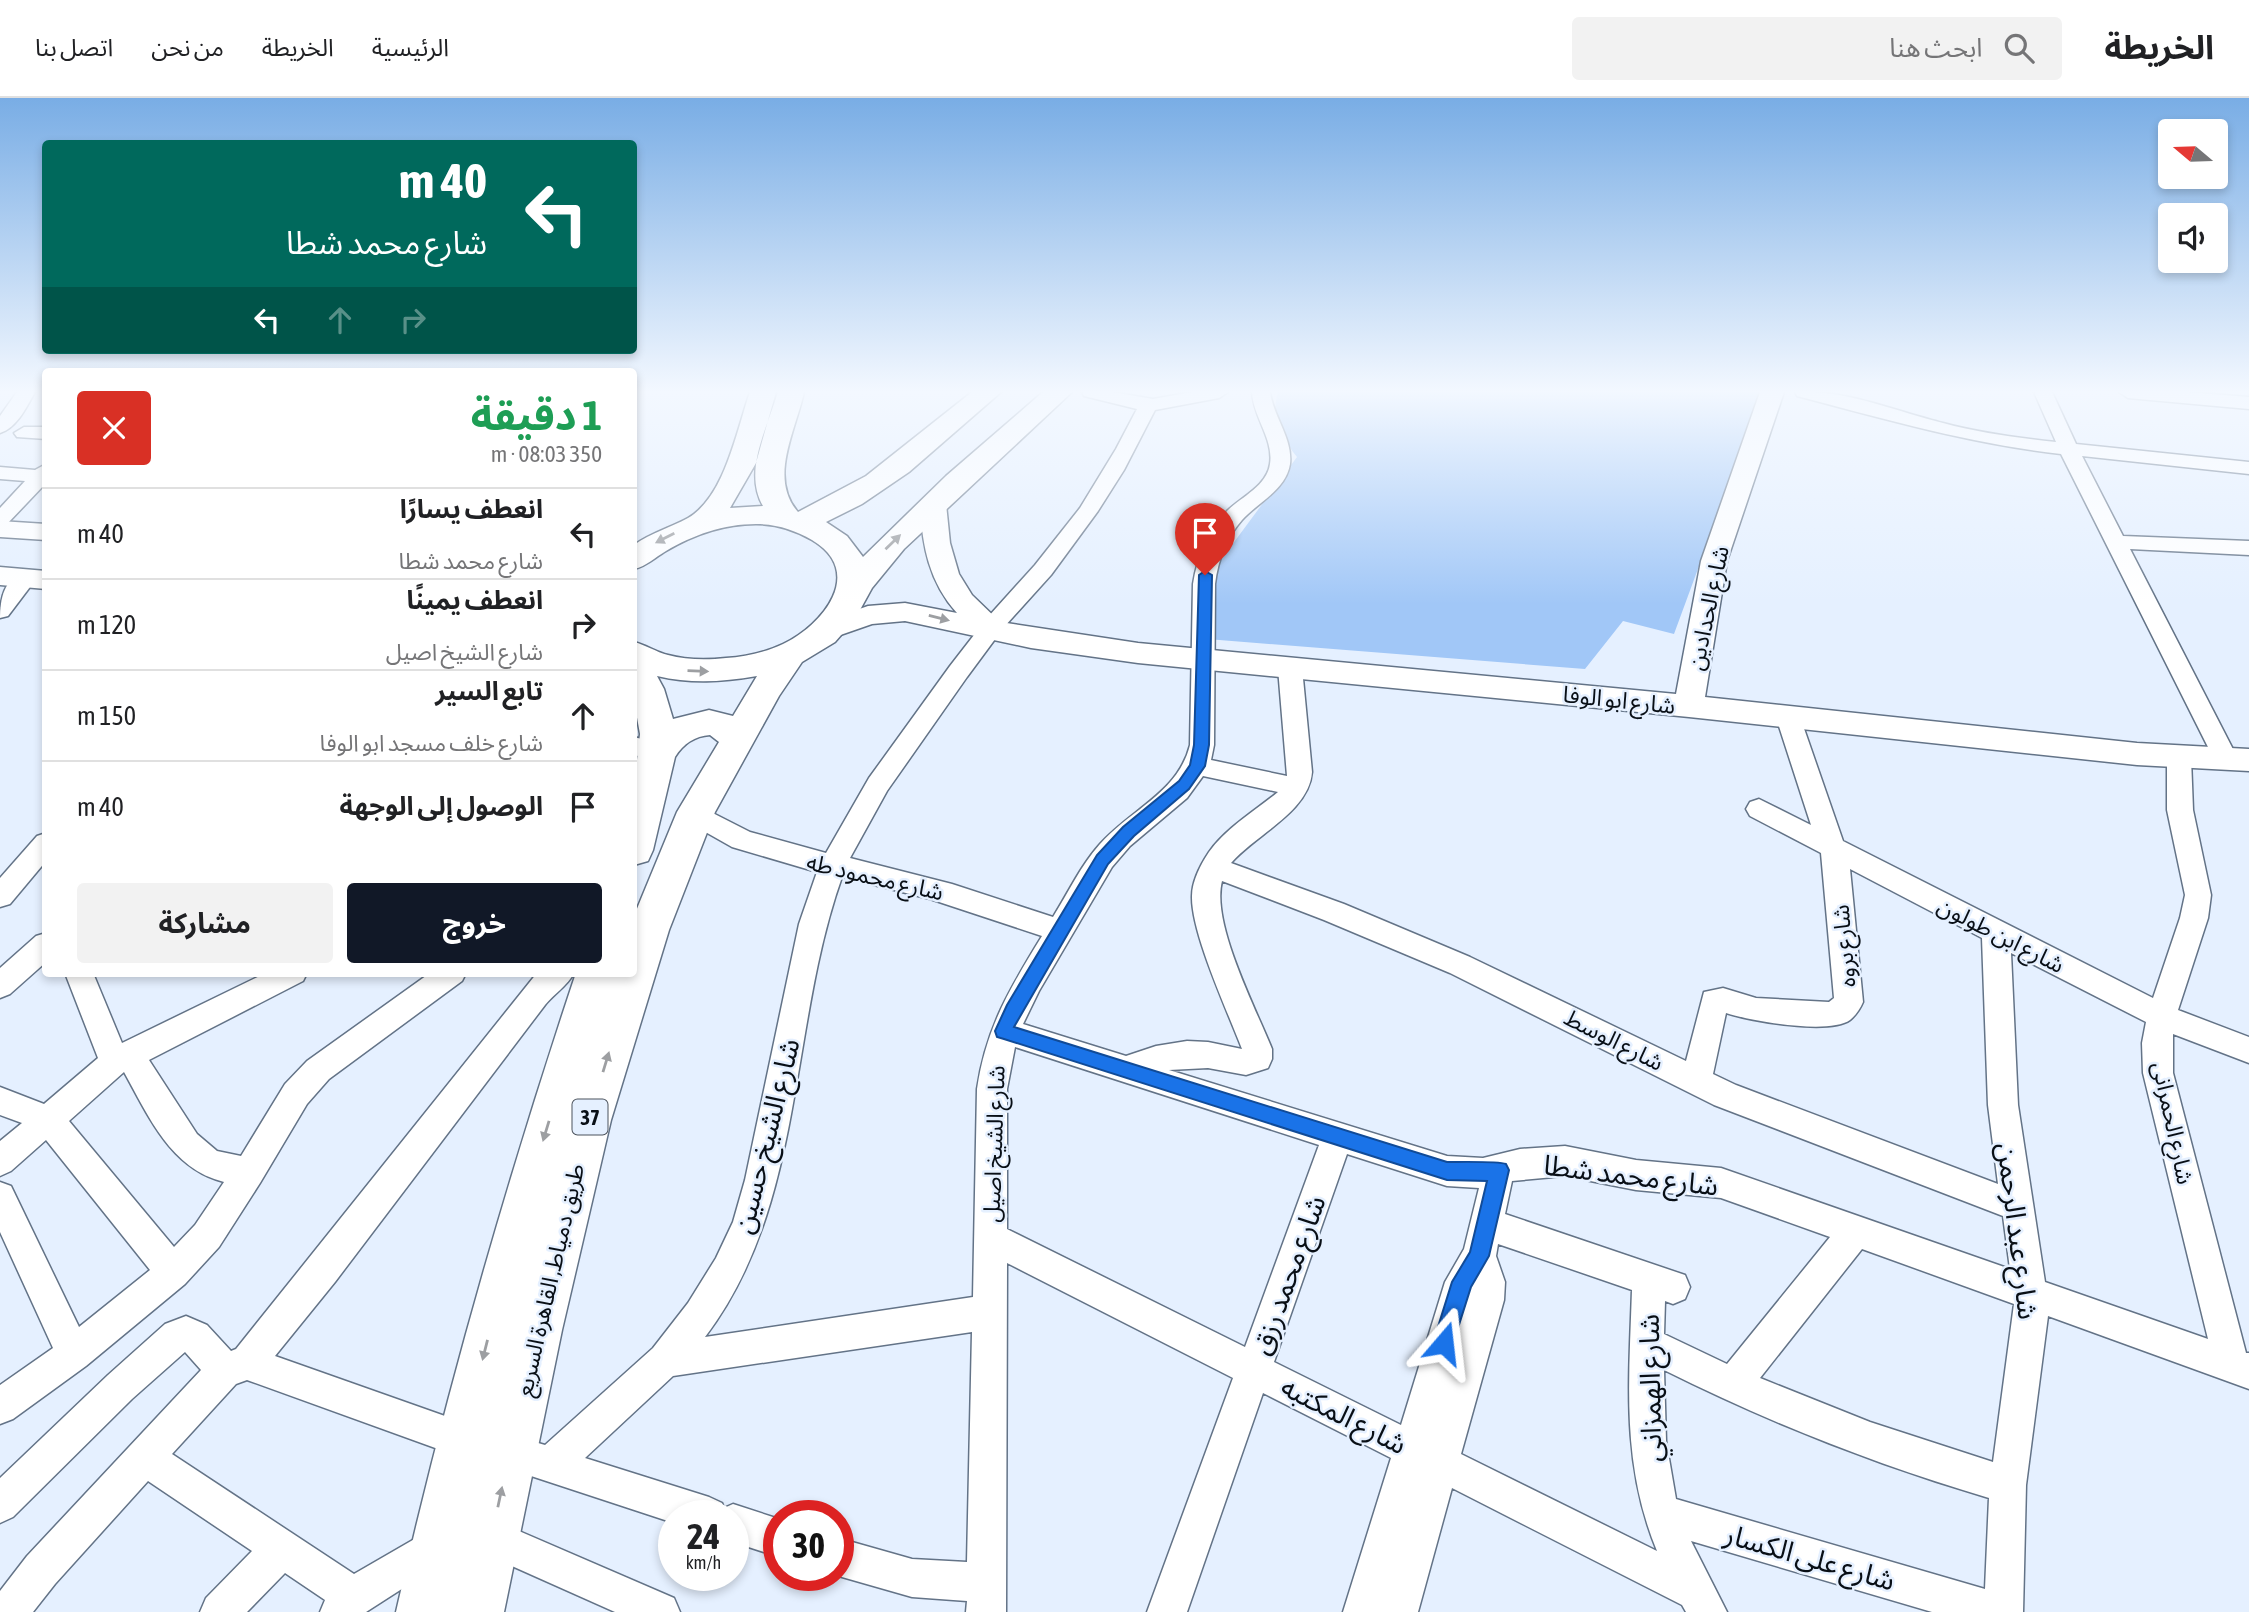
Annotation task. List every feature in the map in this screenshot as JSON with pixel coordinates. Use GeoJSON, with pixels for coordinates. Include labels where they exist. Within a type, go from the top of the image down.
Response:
{"type":"FeatureCollection","features":[{"type":"Feature","properties":{"kind":"highway"},"geometry":{"type":"LineString","coordinates":[[700,524],[719,506],[735,482],[741,463]]}},
{"type":"Feature","properties":{"kind":"highway"},"geometry":{"type":"LineString","coordinates":[[771,463],[768,483],[773,496],[794,521]]}},
{"type":"Feature","properties":{"kind":"highway"},"geometry":{"type":"LineString","coordinates":[[794,521],[841,506],[874,485],[901,463]]}},
{"type":"Feature","properties":{"kind":"highway","name":"طريق دمياط, القاهرة السريع"},"geometry":{"type":"LineString","coordinates":[[637,965],[695,814],[768,685],[845,607],[877,558],[977,463]]}},
{"type":"Feature","properties":{"kind":"highway"},"geometry":{"type":"LineString","coordinates":[[637,557],[663,539],[700,524],[754,516],[794,521],[826,534],[844,551],[853,572],[851,595]]}},
{"type":"Feature","properties":{"kind":"highway"},"geometry":{"type":"LineString","coordinates":[[637,655],[657,665],[699,672],[746,668],[808,642]]}},
{"type":"Feature","properties":{"kind":"highway"},"geometry":{"type":"LineString","coordinates":[[637,671],[652,699],[657,716],[646,749],[637,825]]}},
{"type":"Feature","properties":{"kind":"highway"},"geometry":{"type":"LineString","coordinates":[[646,749],[673,733],[699,723],[724,727],[733,733],[737,742]]}},
{"type":"Feature","properties":{"kind":"highway","name":"طريق دمياط, القاهرة السريع"},"geometry":{"type":"LineString","coordinates":[[425,1612],[463,1440],[531,1179],[579,977]]}},
{"type":"Feature","properties":{"kind":"highway","name":"طريق دمياط, القاهرة السريع"},"geometry":{"type":"LineString","coordinates":[[475,1612],[491,1538],[530,1458],[554,1255],[597,1091],[633,977]]}},
{"type":"Feature","properties":{"kind":"street","name":"شارع الشيخ حسين"},"geometry":{"type":"LineString","coordinates":[[530,1458],[665,1360],[715,1293],[748,1225],[761,1180],[813,924],[832,864],[849,828],[990,629],[1041,572],[1083,518],[1119,463]]}},
{"type":"Feature","properties":{"kind":"street"},"geometry":{"type":"LineString","coordinates":[[1280,463],[1280,468],[1268,486],[1233,517],[1209,557],[1204,584],[1202,745],[1197,766],[1297,788]]}},
{"type":"Feature","properties":{"kind":"street","name":"شارع الحدادين"},"geometry":{"type":"LineString","coordinates":[[1689,706],[1714,561],[1748,463]]}},
{"type":"Feature","properties":{"kind":"street"},"geometry":{"type":"LineString","coordinates":[[2075,463],[2115,542],[2238,760]]}},
{"type":"Feature","properties":{"kind":"street"},"geometry":{"type":"LineString","coordinates":[[2196,463],[2249,468]]}},
{"type":"Feature","properties":{"kind":"street"},"geometry":{"type":"LineString","coordinates":[[0,473],[42,474]]}},
{"type":"Feature","properties":{"kind":"street"},"geometry":{"type":"LineString","coordinates":[[0,520],[42,476]]}},
{"type":"Feature","properties":{"kind":"street"},"geometry":{"type":"LineString","coordinates":[[933,504],[935,544],[942,569],[957,594],[990,629]]}},
{"type":"Feature","properties":{"kind":"street"},"geometry":{"type":"LineString","coordinates":[[0,528],[42,532]]}},
{"type":"Feature","properties":{"kind":"street"},"geometry":{"type":"LineString","coordinates":[[2115,542],[2249,548]]}},
{"type":"Feature","properties":{"kind":"street"},"geometry":{"type":"LineString","coordinates":[[0,611],[24,578]]}},
{"type":"Feature","properties":{"kind":"street","name":"شارع ابو الوفا"},"geometry":{"type":"LineString","coordinates":[[808,642],[868,615],[896,612],[931,616],[1084,646],[1204,660],[1689,706],[2179,758],[2238,760]]}},
{"type":"Feature","properties":{"kind":"street"},"geometry":{"type":"LineString","coordinates":[[1126,1070],[1148,1061],[1182,1054],[1217,1056],[1247,1063],[1256,1059],[1257,1049],[1207,915],[1205,895],[1214,867],[1232,844],[1286,801],[1297,788],[1300,772],[1290,668]]}},
{"type":"Feature","properties":{"kind":"street","name":"شارع بروه"},"geometry":{"type":"LineString","coordinates":[[1696,1081],[1714,1001],[1723,1000],[1756,1010],[1829,1014],[1839,1012],[1847,1006],[1849,998],[1842,908],[1833,848],[1788,717]]}},
{"type":"Feature","properties":{"kind":"street","name":"شارع الحمرانى"},"geometry":{"type":"LineString","coordinates":[[2179,758],[2180,810],[2198,895],[2194,918],[2161,1016],[2157,1043],[2162,1090],[2240,1368]]}},
{"type":"Feature","properties":{"kind":"street","name":"شارع الشيخ اصيل"},"geometry":{"type":"LineString","coordinates":[[986,1598],[992,1089],[996,1059],[1004,1031],[1059,931],[1109,852],[1184,785],[1197,766]]}},
{"type":"Feature","properties":{"kind":"street","name":"شارع ابن طولون"},"geometry":{"type":"LineString","coordinates":[[1759,809],[2161,1016],[2249,1050]]}},
{"type":"Feature","properties":{"kind":"street","name":"شارع محمود طه"},"geometry":{"type":"LineString","coordinates":[[695,814],[720,831],[764,850],[959,896],[1059,931]]}},
{"type":"Feature","properties":{"kind":"street"},"geometry":{"type":"LineString","coordinates":[[8,882],[42,847]]}},
{"type":"Feature","properties":{"kind":"street"},"geometry":{"type":"LineString","coordinates":[[8,882],[42,863]]}},
{"type":"Feature","properties":{"kind":"street","name":"شارع الوسط"},"geometry":{"type":"LineString","coordinates":[[1214,867],[1334,912],[1450,961],[1696,1081],[2016,1206]]}},
{"type":"Feature","properties":{"kind":"street","name":"شارع عبد الرحمن"},"geometry":{"type":"LineString","coordinates":[[1996,933],[2003,1105],[2016,1206],[2032,1293],[2032,1322],[2008,1485],[2001,1612]]}},
{"type":"Feature","properties":{"kind":"street"},"geometry":{"type":"LineString","coordinates":[[0,986],[42,948]]}},
{"type":"Feature","properties":{"kind":"street"},"geometry":{"type":"LineString","coordinates":[[81,977],[122,1057],[181,1138],[193,1152],[207,1162],[249,1173]]}},
{"type":"Feature","properties":{"kind":"street"},"geometry":{"type":"LineString","coordinates":[[0,1161],[122,1057],[285,977]]}},
{"type":"Feature","properties":{"kind":"street"},"geometry":{"type":"LineString","coordinates":[[0,1406],[75,1354],[173,1272],[207,1236],[249,1173],[296,1094],[318,1070],[446,977]]}},
{"type":"Feature","properties":{"kind":"street"},"geometry":{"type":"LineString","coordinates":[[8,1612],[41,1570],[145,1458],[236,1366],[323,1270],[535,996],[550,978],[558,977]]}},
{"type":"Feature","properties":{"kind":"street","name":"شارع محمد شطا"},"geometry":{"type":"LineString","coordinates":[[1004,1031],[1447,1171],[1483,1173],[1520,1164],[1565,1161],[1660,1178],[1706,1181],[1742,1190],[2240,1368]]}},
{"type":"Feature","properties":{"kind":"street"},"geometry":{"type":"LineString","coordinates":[[0,1101],[19,1105],[48,1119],[173,1272]]}},
{"type":"Feature","properties":{"kind":"street","name":"شارع محمد رزق"},"geometry":{"type":"LineString","coordinates":[[1167,1612],[1338,1136]]}},
{"type":"Feature","properties":{"kind":"street"},"geometry":{"type":"LineString","coordinates":[[1363,1612],[1487,1300],[1488,1282],[1483,1240],[1499,1170]]}},
{"type":"Feature","properties":{"kind":"street"},"geometry":{"type":"LineString","coordinates":[[0,1197],[75,1354]]}},
{"type":"Feature","properties":{"kind":"street"},"geometry":{"type":"LineString","coordinates":[[1732,1385],[1856,1230]]}},
{"type":"Feature","properties":{"kind":"street","name":"شارع المكتبه"},"geometry":{"type":"LineString","coordinates":[[990,1238],[1426,1456],[1702,1602]]}},
{"type":"Feature","properties":{"kind":"street","name":"شارع الهمزاني"},"geometry":{"type":"LineString","coordinates":[[1483,1240],[1661,1283],[1648,1344],[1647,1440],[1652,1476],[1662,1514],[1677,1553],[1702,1602]]}},
{"type":"Feature","properties":{"kind":"street"},"geometry":{"type":"LineString","coordinates":[[665,1360],[989,1312]]}},
{"type":"Feature","properties":{"kind":"street"},"geometry":{"type":"LineString","coordinates":[[0,1504],[120,1387],[177,1336],[186,1333],[236,1366],[463,1440]]}},
{"type":"Feature","properties":{"kind":"street"},"geometry":{"type":"LineString","coordinates":[[1648,1344],[1732,1385],[1867,1441],[2008,1485]]}},
{"type":"Feature","properties":{"kind":"street"},"geometry":{"type":"LineString","coordinates":[[1398,1612],[1426,1456]]}},
{"type":"Feature","properties":{"kind":"street"},"geometry":{"type":"LineString","coordinates":[[145,1458],[282,1548],[347,1604],[438,1544]]}},
{"type":"Feature","properties":{"kind":"street"},"geometry":{"type":"LineString","coordinates":[[530,1458],[660,1500]]}},
{"type":"Feature","properties":{"kind":"street","name":"شارع على الكسار"},"geometry":{"type":"LineString","coordinates":[[1662,1514],[2001,1612]]}},
{"type":"Feature","properties":{"kind":"street"},"geometry":{"type":"LineString","coordinates":[[491,1538],[660,1612]]}},
{"type":"Feature","properties":{"kind":"street"},"geometry":{"type":"LineString","coordinates":[[220,1612],[282,1548]]}},
{"type":"Feature","properties":{"kind":"street"},"geometry":{"type":"LineString","coordinates":[[854,1562],[986,1598]]}},
{"type":"Feature","properties":{"kind":"shaded area"},"geometry":{"type":"Polygon","coordinates":[[[1293,463],[1737,463],[1674,634],[1623,621],[1585,669],[1207,639],[1212,572],[1293,463]]]}},
{"type":"Feature","properties":{"kind":"route"},"geometry":{"type":"LineString","coordinates":[[1205,575],[1202,745],[1197,766],[1184,785],[1115,845],[1097,867],[1013,1010],[1004,1031],[1447,1171],[1483,1173],[1499,1170],[1479,1256],[1462,1282],[1444,1343]]}}]}
